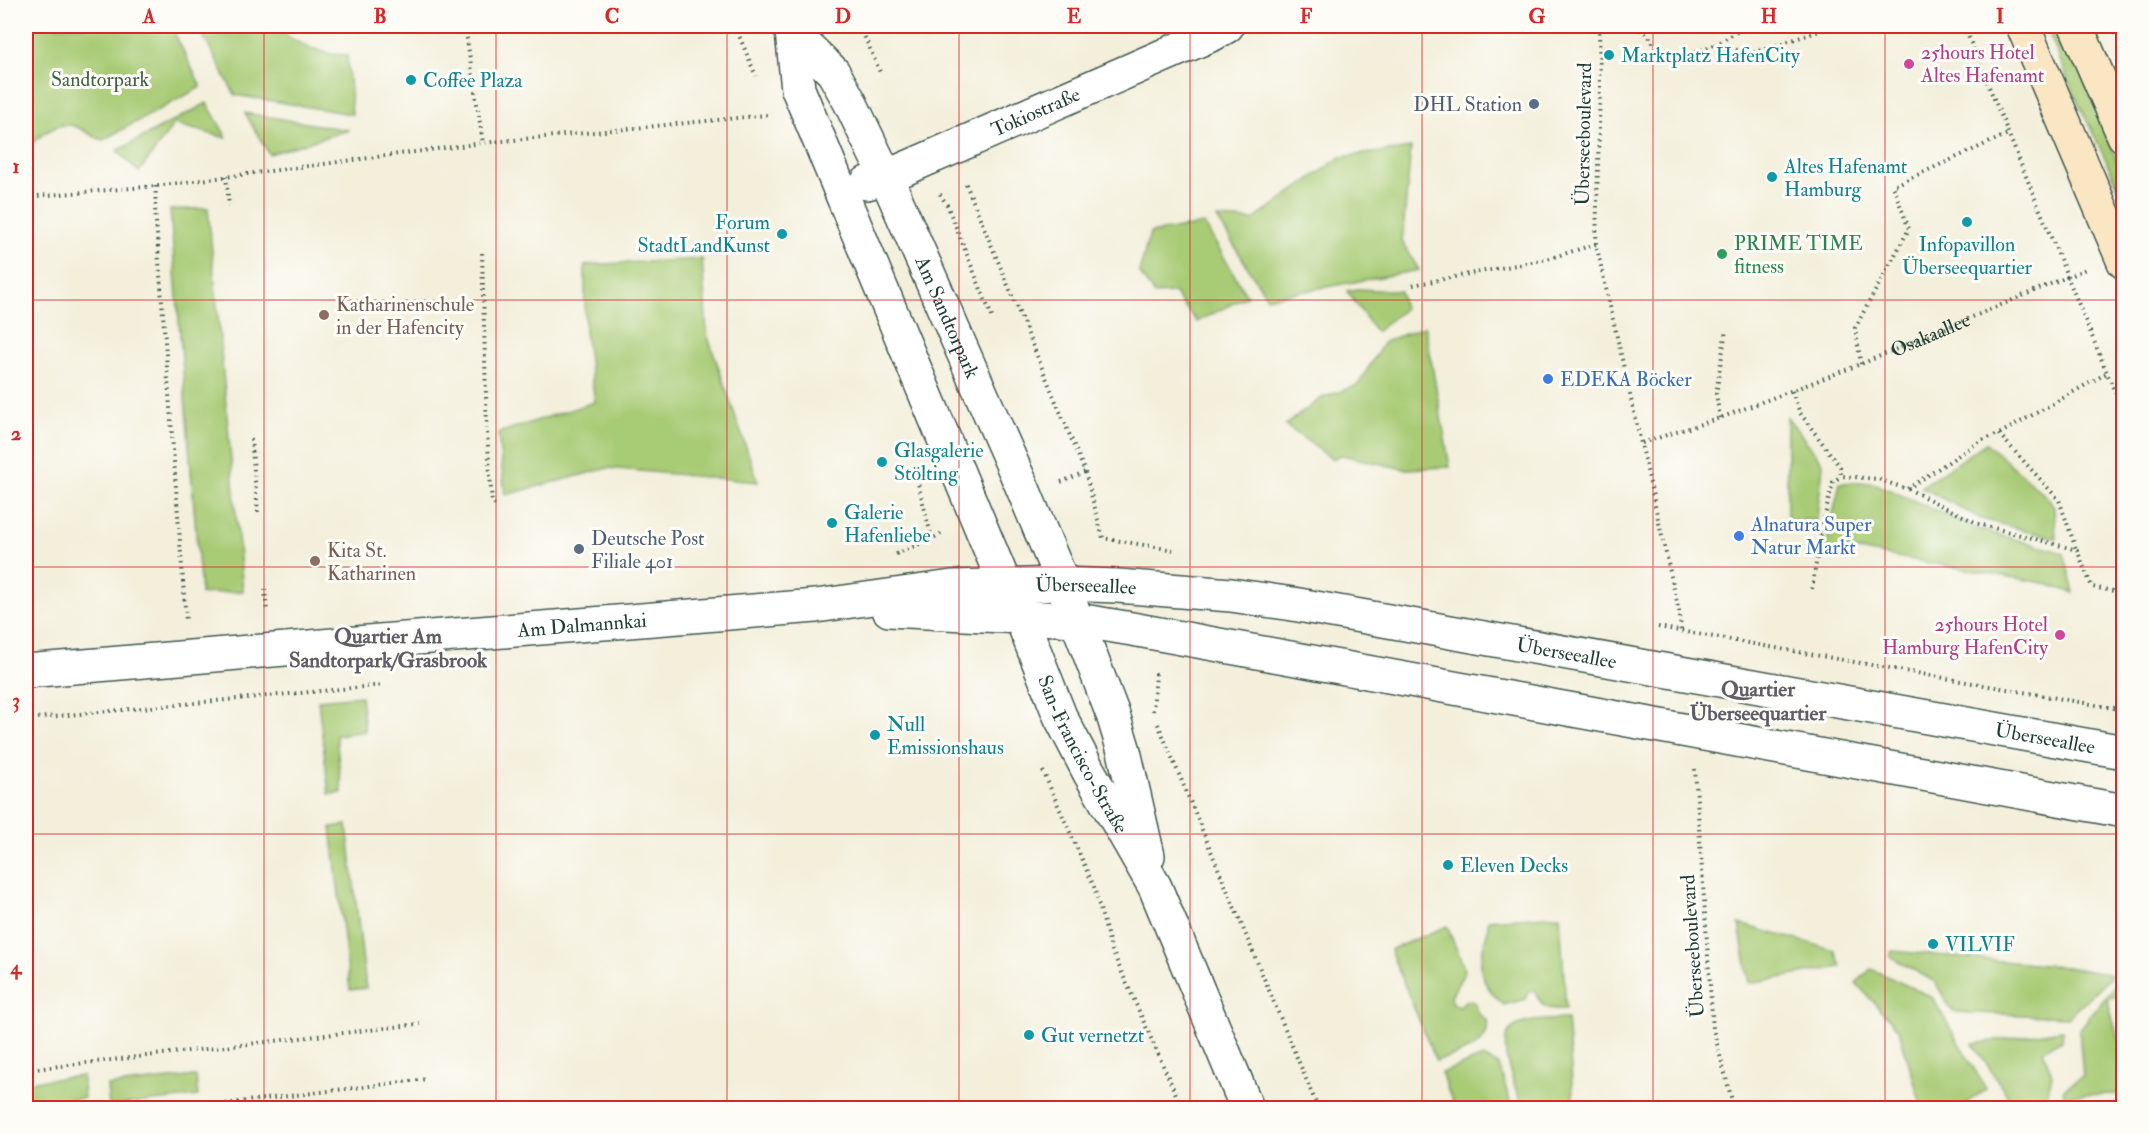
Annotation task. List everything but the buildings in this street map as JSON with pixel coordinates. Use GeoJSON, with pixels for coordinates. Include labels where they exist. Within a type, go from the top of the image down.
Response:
{"type":"FeatureCollection","features":[{"type":"Feature","properties":{"kind":"main road"},"geometry":{"type":"LineString","coordinates":[[2023,26],[2124,262]]}},
{"type":"Feature","properties":{"kind":"main road"},"geometry":{"type":"LineString","coordinates":[[2076,26],[2124,136]]}},
{"type":"Feature","properties":{"kind":"street","name":"Tokiostraße"},"geometry":{"type":"LineString","coordinates":[[842,191],[886,177],[1227,26]]}},
{"type":"Feature","properties":{"kind":"street","name":"Am Sandtorpark"},"geometry":{"type":"LineString","coordinates":[[790,29],[798,89],[1005,585],[1021,617]]}},
{"type":"Feature","properties":{"kind":"street","name":"Am Sandtorpark"},"geometry":{"type":"LineString","coordinates":[[790,29],[833,72],[850,102],[886,177],[1077,620]]}},
{"type":"Feature","properties":{"kind":"street","name":"Überseeallee"},"geometry":{"type":"LineString","coordinates":[[1005,585],[1063,584],[1128,587],[1231,595],[1293,604],[2124,752]]}},
{"type":"Feature","properties":{"kind":"street","name":"Am Dalmannkai"},"geometry":{"type":"LineString","coordinates":[[26,671],[816,606],[952,587],[1005,585]]}},
{"type":"Feature","properties":{"kind":"street","name":"Am Dalmannkai"},"geometry":{"type":"LineString","coordinates":[[816,606],[1021,617]]}},
{"type":"Feature","properties":{"kind":"street","name":"Überseeallee"},"geometry":{"type":"LineString","coordinates":[[1021,617],[1077,620],[2124,811]]}},
{"type":"Feature","properties":{"kind":"street","name":"San-Francisco-Straße"},"geometry":{"type":"LineString","coordinates":[[1021,617],[1060,716],[1089,772],[1155,887],[1247,1108]]}},
{"type":"Feature","properties":{"kind":"street","name":"San-Francisco-Straße"},"geometry":{"type":"LineString","coordinates":[[1077,620],[1113,715],[1124,751],[1155,887]]}},
{"type":"Feature","properties":{"kind":"path"},"geometry":{"type":"LineString","coordinates":[[465,26],[483,143]]}},
{"type":"Feature","properties":{"kind":"path","name":"Überseeboulevard"},"geometry":{"type":"LineString","coordinates":[[1599,26],[1600,87],[1596,244],[1680,616],[1682,640]]}},
{"type":"Feature","properties":{"kind":"path"},"geometry":{"type":"LineString","coordinates":[[1635,26],[1649,36],[1658,56],[1674,60],[1755,26]]}},
{"type":"Feature","properties":{"kind":"path"},"geometry":{"type":"LineString","coordinates":[[1714,45],[1752,53],[1835,26]]}},
{"type":"Feature","properties":{"kind":"path"},"geometry":{"type":"LineString","coordinates":[[1964,26],[2124,414]]}},
{"type":"Feature","properties":{"kind":"path"},"geometry":{"type":"LineString","coordinates":[[26,196],[156,186],[483,143],[773,115],[810,117]]}},
{"type":"Feature","properties":{"kind":"path"},"geometry":{"type":"LineString","coordinates":[[1861,364],[1855,328],[1909,229],[1893,186],[2008,134]]}},
{"type":"Feature","properties":{"kind":"path"},"geometry":{"type":"LineString","coordinates":[[918,162],[962,176],[1085,472],[1106,547]]}},
{"type":"Feature","properties":{"kind":"path"},"geometry":{"type":"LineString","coordinates":[[226,176],[229,206]]}},
{"type":"Feature","properties":{"kind":"path"},"geometry":{"type":"LineString","coordinates":[[156,186],[155,207],[189,658]]}},
{"type":"Feature","properties":{"kind":"path"},"geometry":{"type":"LineString","coordinates":[[1413,285],[1547,259],[1596,244]]}},
{"type":"Feature","properties":{"kind":"path"},"geometry":{"type":"LineString","coordinates":[[482,253],[487,430],[492,503],[498,508]]}},
{"type":"Feature","properties":{"kind":"path","name":"Osakaallee"},"geometry":{"type":"LineString","coordinates":[[1792,391],[2067,278]]}},
{"type":"Feature","properties":{"kind":"path"},"geometry":{"type":"LineString","coordinates":[[1720,418],[1716,394],[1726,330]]}},
{"type":"Feature","properties":{"kind":"path"},"geometry":{"type":"LineString","coordinates":[[1907,489],[1982,440],[2000,434],[2107,373]]}},
{"type":"Feature","properties":{"kind":"path"},"geometry":{"type":"LineString","coordinates":[[1642,443],[1720,418],[1792,391],[1800,413],[1840,467],[1841,476]]}},
{"type":"Feature","properties":{"kind":"path"},"geometry":{"type":"LineString","coordinates":[[2000,434],[2059,500],[2092,587],[2124,592]]}},
{"type":"Feature","properties":{"kind":"path"},"geometry":{"type":"LineString","coordinates":[[251,439],[258,512]]}},
{"type":"Feature","properties":{"kind":"path"},"geometry":{"type":"LineString","coordinates":[[915,472],[932,539]]}},
{"type":"Feature","properties":{"kind":"path"},"geometry":{"type":"LineString","coordinates":[[1812,589],[1821,532],[1833,482],[1841,476],[1878,479],[1907,489],[1979,524],[2077,550]]}},
{"type":"Feature","properties":{"kind":"path"},"geometry":{"type":"LineString","coordinates":[[1790,531],[1821,532]]}},
{"type":"Feature","properties":{"kind":"path"},"geometry":{"type":"LineString","coordinates":[[1103,538],[1184,551]]}},
{"type":"Feature","properties":{"kind":"path"},"geometry":{"type":"LineString","coordinates":[[265,589],[268,616]]}},
{"type":"Feature","properties":{"kind":"path"},"geometry":{"type":"LineString","coordinates":[[1657,627],[2124,710]]}},
{"type":"Feature","properties":{"kind":"path"},"geometry":{"type":"LineString","coordinates":[[1153,712],[1156,674]]}},
{"type":"Feature","properties":{"kind":"path"},"geometry":{"type":"LineString","coordinates":[[26,719],[384,685]]}},
{"type":"Feature","properties":{"kind":"path"},"geometry":{"type":"LineString","coordinates":[[1158,723],[1318,1108]]}},
{"type":"Feature","properties":{"kind":"path"},"geometry":{"type":"LineString","coordinates":[[1038,760],[1094,887],[1111,948],[1182,1108]]}},
{"type":"Feature","properties":{"kind":"path","name":"Überseeboulevard"},"geometry":{"type":"LineString","coordinates":[[1695,780],[1713,1029],[1734,1108]]}},
{"type":"Feature","properties":{"kind":"path"},"geometry":{"type":"LineString","coordinates":[[26,1070],[420,1024]]}},
{"type":"Feature","properties":{"kind":"path"},"geometry":{"type":"LineString","coordinates":[[190,1108],[427,1079]]}},
{"type":"Feature","properties":{"kind":"green space","name":"Sandtorpark"},"geometry":{"type":"Polygon","coordinates":[[[26,26],[171,26],[201,87],[103,140],[77,127],[63,125],[43,134],[26,150],[26,26]]]}},
{"type":"Feature","properties":{"kind":"green space"},"geometry":{"type":"Polygon","coordinates":[[[198,26],[276,26],[292,39],[310,48],[331,54],[347,55],[352,114],[235,95],[198,26]]]}},
{"type":"Feature","properties":{"kind":"green space"},"geometry":{"type":"Polygon","coordinates":[[[2046,26],[2062,26],[2123,175],[2123,197],[2072,89],[2046,26]]]}},
{"type":"Feature","properties":{"kind":"green space"},"geometry":{"type":"Polygon","coordinates":[[[207,103],[227,138],[174,124],[139,172],[117,151],[207,103]]]}},
{"type":"Feature","properties":{"kind":"green space"},"geometry":{"type":"Polygon","coordinates":[[[245,113],[349,130],[269,154],[245,113]]]}},
{"type":"Feature","properties":{"kind":"green space"},"geometry":{"type":"Polygon","coordinates":[[[1411,148],[1402,242],[1419,270],[1267,298],[1217,218],[1253,220],[1341,157],[1411,148]]]}},
{"type":"Feature","properties":{"kind":"green space"},"geometry":{"type":"Polygon","coordinates":[[[208,208],[243,591],[201,594],[170,210],[208,208]]]}},
{"type":"Feature","properties":{"kind":"green space"},"geometry":{"type":"Polygon","coordinates":[[[1204,224],[1247,296],[1197,322],[1174,293],[1154,294],[1139,272],[1150,233],[1204,224]]]}},
{"type":"Feature","properties":{"kind":"green space"},"geometry":{"type":"Polygon","coordinates":[[[702,259],[707,334],[758,482],[608,468],[505,495],[498,433],[595,402],[585,332],[585,265],[702,259]]]}},
{"type":"Feature","properties":{"kind":"green space"},"geometry":{"type":"Polygon","coordinates":[[[1357,289],[1400,291],[1404,309],[1376,332],[1347,291],[1357,289]]]}},
{"type":"Feature","properties":{"kind":"green space"},"geometry":{"type":"Polygon","coordinates":[[[1425,326],[1450,467],[1404,469],[1341,455],[1332,459],[1285,425],[1322,398],[1358,385],[1384,342],[1425,326]]]}},
{"type":"Feature","properties":{"kind":"green space"},"geometry":{"type":"Polygon","coordinates":[[[1787,417],[1823,463],[1817,520],[1787,520],[1787,417]]]}},
{"type":"Feature","properties":{"kind":"green space"},"geometry":{"type":"Polygon","coordinates":[[[1986,443],[2050,500],[2054,508],[2056,538],[1981,519],[1921,487],[1986,443]]]}},
{"type":"Feature","properties":{"kind":"green space"},"geometry":{"type":"Polygon","coordinates":[[[1840,483],[1876,484],[1978,529],[2064,553],[2074,593],[2043,583],[1841,547],[1838,558],[1824,555],[1840,483]]]}},
{"type":"Feature","properties":{"kind":"green space"},"geometry":{"type":"Polygon","coordinates":[[[361,696],[365,731],[336,735],[342,793],[329,794],[318,700],[361,696]]]}},
{"type":"Feature","properties":{"kind":"green space"},"geometry":{"type":"Polygon","coordinates":[[[347,825],[366,988],[350,990],[331,827],[347,825]]]}},
{"type":"Feature","properties":{"kind":"green space"},"geometry":{"type":"Polygon","coordinates":[[[1560,915],[1566,1009],[1546,1007],[1534,990],[1529,992],[1526,999],[1504,1005],[1492,993],[1482,973],[1481,958],[1488,920],[1560,915]]]}},
{"type":"Feature","properties":{"kind":"green space"},"geometry":{"type":"Polygon","coordinates":[[[1739,924],[1835,950],[1841,967],[1749,983],[1739,924]]]}},
{"type":"Feature","properties":{"kind":"green space"},"geometry":{"type":"Polygon","coordinates":[[[1447,926],[1464,973],[1451,996],[1452,1002],[1459,1007],[1468,1000],[1475,1003],[1479,1014],[1487,1020],[1487,1030],[1479,1043],[1471,1048],[1436,1061],[1390,950],[1447,926]]]}},
{"type":"Feature","properties":{"kind":"green space"},"geometry":{"type":"Polygon","coordinates":[[[1892,951],[2066,967],[2113,975],[2068,1017],[1953,1012],[1935,982],[1889,956],[1892,951]]]}},
{"type":"Feature","properties":{"kind":"green space"},"geometry":{"type":"Polygon","coordinates":[[[1871,969],[1932,997],[1986,1089],[1959,1108],[1922,1108],[1899,1030],[1856,983],[1871,969]]]}},
{"type":"Feature","properties":{"kind":"green space"},"geometry":{"type":"Polygon","coordinates":[[[2123,976],[2123,994],[2107,999],[2123,1054],[2123,1094],[2062,1095],[2064,1089],[2083,1076],[2079,1030],[2123,976]]]}},
{"type":"Feature","properties":{"kind":"green space"},"geometry":{"type":"Polygon","coordinates":[[[1567,1019],[1574,1108],[1523,1108],[1508,1064],[1506,1041],[1509,1032],[1516,1026],[1528,1022],[1567,1019]]]}},
{"type":"Feature","properties":{"kind":"green space"},"geometry":{"type":"Polygon","coordinates":[[[2063,1030],[2062,1040],[2043,1050],[2052,1075],[2047,1095],[2011,1100],[1973,1044],[2063,1030]]]}},
{"type":"Feature","properties":{"kind":"green space"},"geometry":{"type":"Polygon","coordinates":[[[1483,1057],[1499,1065],[1512,1108],[1455,1108],[1441,1073],[1483,1057]]]}},
{"type":"Feature","properties":{"kind":"green space"},"geometry":{"type":"Polygon","coordinates":[[[82,1076],[84,1098],[26,1105],[26,1082],[82,1076]]]}},
{"type":"Feature","properties":{"kind":"green space"},"geometry":{"type":"Polygon","coordinates":[[[196,1076],[198,1096],[109,1106],[107,1086],[196,1076]]]}},
{"type":"Feature","properties":{"kind":"green space"},"geometry":{"type":"Polygon","coordinates":[[[2085,1103],[2123,1106],[2123,1108],[2048,1108],[2085,1103]]]}},
{"type":"Feature","properties":{"kind":"place","name":"Marktplatz HafenCity"},"geometry":{"type":"Point","coordinates":[1609,55]}},
{"type":"Feature","properties":{"kind":"place","name":"25hours Hotel Altes Hafenamt"},"geometry":{"type":"Point","coordinates":[1909,64]}},
{"type":"Feature","properties":{"kind":"place","name":"Coffee Plaza"},"geometry":{"type":"Point","coordinates":[411,80]}},
{"type":"Feature","properties":{"kind":"place","name":"DHL Station"},"geometry":{"type":"Point","coordinates":[1534,104]}},
{"type":"Feature","properties":{"kind":"place","name":"Altes Hafenamt Hamburg"},"geometry":{"type":"Point","coordinates":[1772,177]}},
{"type":"Feature","properties":{"kind":"place","name":"Infopavillon Überseequartier"},"geometry":{"type":"Point","coordinates":[1967,222]}},
{"type":"Feature","properties":{"kind":"place","name":"Forum StadtLandKunst"},"geometry":{"type":"Point","coordinates":[782,234]}},
{"type":"Feature","properties":{"kind":"place","name":"PRIME TIME fitness"},"geometry":{"type":"Point","coordinates":[1722,254]}},
{"type":"Feature","properties":{"kind":"place","name":"Katharinenschule in der Hafencity"},"geometry":{"type":"Point","coordinates":[324,315]}},
{"type":"Feature","properties":{"kind":"place","name":"EDEKA Böcker"},"geometry":{"type":"Point","coordinates":[1548,379]}},
{"type":"Feature","properties":{"kind":"place","name":"Glasgalerie Stölting"},"geometry":{"type":"Point","coordinates":[882,462]}},
{"type":"Feature","properties":{"kind":"place","name":"Galerie Hafenliebe"},"geometry":{"type":"Point","coordinates":[832,523]}},
{"type":"Feature","properties":{"kind":"place","name":"Alnatura Super Natur Markt"},"geometry":{"type":"Point","coordinates":[1739,536]}},
{"type":"Feature","properties":{"kind":"place","name":"Deutsche Post Filiale 401"},"geometry":{"type":"Point","coordinates":[579,549]}},
{"type":"Feature","properties":{"kind":"place","name":"Kita St. Katharinen"},"geometry":{"type":"Point","coordinates":[315,561]}},
{"type":"Feature","properties":{"kind":"place","name":"25hours Hotel Hamburg HafenCity"},"geometry":{"type":"Point","coordinates":[2060,635]}},
{"type":"Feature","properties":{"kind":"place","name":"Null Emissionshaus"},"geometry":{"type":"Point","coordinates":[875,735]}},
{"type":"Feature","properties":{"kind":"place","name":"Eleven Decks"},"geometry":{"type":"Point","coordinates":[1448,865]}},
{"type":"Feature","properties":{"kind":"place","name":"VILVIF"},"geometry":{"type":"Point","coordinates":[1933,944]}},
{"type":"Feature","properties":{"kind":"place","name":"Gut vernetzt"},"geometry":{"type":"Point","coordinates":[1029,1035]}},
{"type":"Feature","properties":{"kind":"district","name":"Quartier Am Sandtorpark/Grasbrook"},"geometry":{"type":"Point","coordinates":[388,648]}},
{"type":"Feature","properties":{"kind":"district","name":"Quartier Überseequartier"},"geometry":{"type":"Point","coordinates":[1758,701]}}]}
